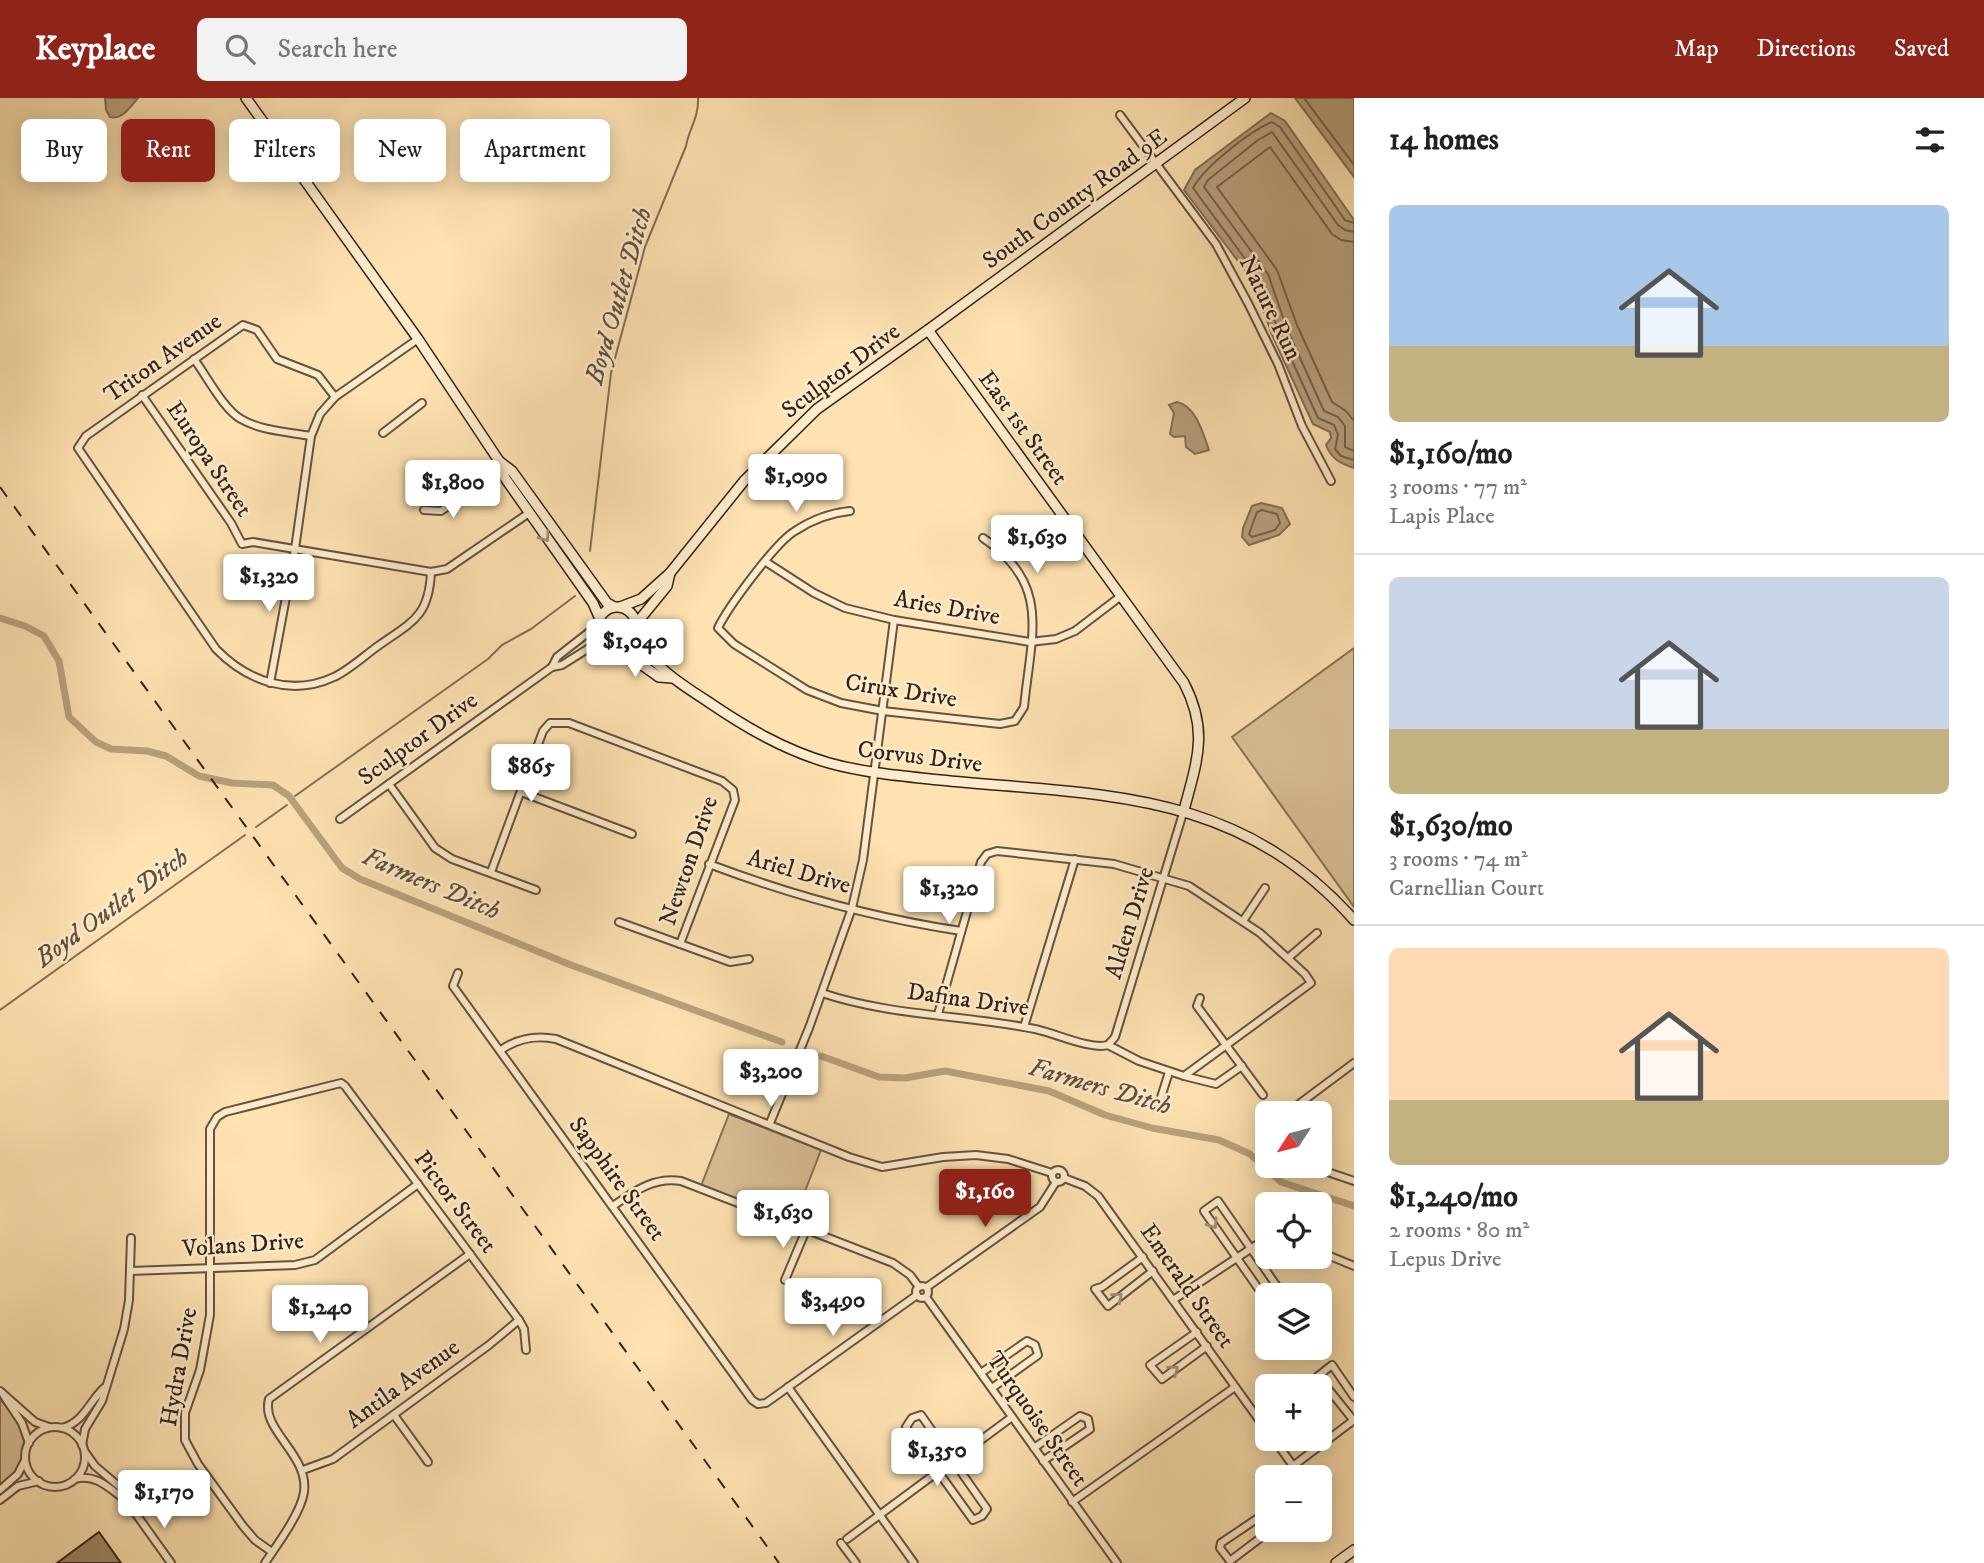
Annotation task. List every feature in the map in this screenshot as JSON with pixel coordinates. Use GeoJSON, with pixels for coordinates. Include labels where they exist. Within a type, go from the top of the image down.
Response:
{"type":"FeatureCollection","features":[{"type":"Feature","properties":{"kind":"street"},"geometry":{"type":"LineString","coordinates":[[246,98],[418,340],[499,461],[505,478],[593,603],[599,632],[610,643],[628,641],[636,629],[631,613],[607,603],[513,471],[499,461]]}},
{"type":"Feature","properties":{"kind":"street","name":"South County Road 9E"},"geometry":{"type":"LineString","coordinates":[[928,330],[1245,98]]}},
{"type":"Feature","properties":{"kind":"street","name":"Nature Run"},"geometry":{"type":"LineString","coordinates":[[1120,115],[1216,244],[1278,364],[1302,426],[1331,481]]}},
{"type":"Feature","properties":{"kind":"street","name":"Triton Avenue"},"geometry":{"type":"LineString","coordinates":[[270,683],[244,673],[216,649],[78,448],[86,436],[239,327],[252,327],[277,359],[314,373],[335,397]]}},
{"type":"Feature","properties":{"kind":"street","name":"Sculptor Drive"},"geometry":{"type":"LineString","coordinates":[[617,607],[641,599],[670,573],[744,481],[817,409],[928,330]]}},
{"type":"Feature","properties":{"kind":"street","name":"East 1st Street"},"geometry":{"type":"LineString","coordinates":[[928,330],[1184,684],[1196,710],[1200,747],[1184,810]]}},
{"type":"Feature","properties":{"kind":"street"},"geometry":{"type":"LineString","coordinates":[[418,340],[335,397],[320,414],[311,436],[295,550],[270,683],[293,687],[313,685],[336,677],[416,619],[430,597],[431,572]]}},
{"type":"Feature","properties":{"kind":"street"},"geometry":{"type":"LineString","coordinates":[[194,359],[230,409],[241,419],[268,428],[311,436]]}},
{"type":"Feature","properties":{"kind":"street","name":"Europa Street"},"geometry":{"type":"LineString","coordinates":[[142,395],[231,523],[242,544],[253,542],[295,550]]}},
{"type":"Feature","properties":{"kind":"street"},"geometry":{"type":"LineString","coordinates":[[383,433],[422,403]]}},
{"type":"Feature","properties":{"kind":"street"},"geometry":{"type":"LineString","coordinates":[[424,510],[441,511],[470,491]]}},
{"type":"Feature","properties":{"kind":"street"},"geometry":{"type":"LineString","coordinates":[[766,562],[792,532],[827,513],[850,512]]}},
{"type":"Feature","properties":{"kind":"street"},"geometry":{"type":"LineString","coordinates":[[295,550],[431,572],[447,569],[529,513]]}},
{"type":"Feature","properties":{"kind":"street"},"geometry":{"type":"LineString","coordinates":[[983,538],[1004,552],[1026,582],[1032,601],[1030,642]]}},
{"type":"Feature","properties":{"kind":"street","name":"Aries Drive"},"geometry":{"type":"LineString","coordinates":[[766,562],[814,593],[845,608],[894,620],[1030,642],[1056,639],[1075,631],[1121,596]]}},
{"type":"Feature","properties":{"kind":"street","name":"Cirux Drive"},"geometry":{"type":"LineString","coordinates":[[766,562],[727,610],[718,628],[734,644],[807,690],[841,703],[883,711],[1000,724],[1015,721],[1024,707],[1030,642]]}},
{"type":"Feature","properties":{"kind":"street","name":"Sculptor Drive"},"geometry":{"type":"LineString","coordinates":[[636,629],[667,586],[670,573]]}},
{"type":"Feature","properties":{"kind":"street"},"geometry":{"type":"LineString","coordinates":[[599,622],[608,610],[617,607]]}},
{"type":"Feature","properties":{"kind":"street"},"geometry":{"type":"LineString","coordinates":[[769,1123],[822,993],[852,908],[863,860],[876,773],[894,620]]}},
{"type":"Feature","properties":{"kind":"street","name":"Sculptor Drive"},"geometry":{"type":"LineString","coordinates":[[552,667],[557,657],[599,622]]}},
{"type":"Feature","properties":{"kind":"street","name":"Corvus Drive"},"geometry":{"type":"LineString","coordinates":[[636,629],[643,650],[672,678],[745,727],[786,748],[830,763],[876,773],[1135,800],[1184,810]]}},
{"type":"Feature","properties":{"kind":"street","name":"Sculptor Drive"},"geometry":{"type":"LineString","coordinates":[[340,818],[552,667],[562,665],[589,648],[610,643]]}},
{"type":"Feature","properties":{"kind":"street","name":"Corvus Drive"},"geometry":{"type":"LineString","coordinates":[[610,643],[659,677],[672,678]]}},
{"type":"Feature","properties":{"kind":"street","name":"Newton Drive"},"geometry":{"type":"LineString","coordinates":[[521,792],[543,731],[550,723],[569,723],[722,781],[733,790],[735,800],[680,944]]}},
{"type":"Feature","properties":{"kind":"street"},"geometry":{"type":"LineString","coordinates":[[389,784],[435,848],[452,859],[536,890]]}},
{"type":"Feature","properties":{"kind":"street"},"geometry":{"type":"LineString","coordinates":[[491,872],[521,792],[632,834]]}},
{"type":"Feature","properties":{"kind":"street"},"geometry":{"type":"LineString","coordinates":[[1184,810],[1240,831],[1282,855],[1320,885],[1354,920]]}},
{"type":"Feature","properties":{"kind":"street","name":"Alden Drive"},"geometry":{"type":"LineString","coordinates":[[1108,1045],[1115,1037],[1184,810]]}},
{"type":"Feature","properties":{"kind":"street"},"geometry":{"type":"LineString","coordinates":[[938,1014],[981,862],[988,854],[997,851],[1114,864],[1164,877],[1204,894],[1288,958],[1311,983],[1184,1076]]}},
{"type":"Feature","properties":{"kind":"street"},"geometry":{"type":"LineString","coordinates":[[1024,1027],[1074,859]]}},
{"type":"Feature","properties":{"kind":"street","name":"Ariel Drive"},"geometry":{"type":"LineString","coordinates":[[709,864],[777,890],[912,923],[961,931]]}},
{"type":"Feature","properties":{"kind":"street"},"geometry":{"type":"LineString","coordinates":[[1242,921],[1265,888]]}},
{"type":"Feature","properties":{"kind":"street"},"geometry":{"type":"LineString","coordinates":[[619,922],[730,962],[749,960]]}},
{"type":"Feature","properties":{"kind":"street"},"geometry":{"type":"LineString","coordinates":[[1288,958],[1317,933]]}},
{"type":"Feature","properties":{"kind":"street","name":"Sapphire Street"},"geometry":{"type":"LineString","coordinates":[[458,973],[453,986],[752,1400],[758,1404],[766,1403],[788,1387]]}},
{"type":"Feature","properties":{"kind":"street","name":"Dafina Drive"},"geometry":{"type":"LineString","coordinates":[[822,993],[869,1007],[1024,1027],[1096,1046],[1108,1045],[1169,1072],[1216,1084],[1242,1066]]}},
{"type":"Feature","properties":{"kind":"street"},"geometry":{"type":"LineString","coordinates":[[1200,998],[1197,1006],[1263,1095]]}},
{"type":"Feature","properties":{"kind":"street"},"geometry":{"type":"LineString","coordinates":[[501,1051],[513,1042],[529,1037],[556,1039],[849,1157],[882,1167],[943,1157],[976,1155],[1008,1159],[1052,1173],[1056,1182]]}},
{"type":"Feature","properties":{"kind":"street"},"geometry":{"type":"LineString","coordinates":[[1303,1101],[1354,1063]]}},
{"type":"Feature","properties":{"kind":"street"},"geometry":{"type":"LineString","coordinates":[[1158,1107],[1169,1072]]}},
{"type":"Feature","properties":{"kind":"street","name":"Hydra Drive"},"geometry":{"type":"LineString","coordinates":[[272,1552],[255,1540],[243,1526],[198,1464],[185,1440],[186,1413],[200,1370],[210,1315],[210,1129],[217,1117],[225,1112],[341,1083]]}},
{"type":"Feature","properties":{"kind":"street","name":"Pictor Street"},"geometry":{"type":"LineString","coordinates":[[341,1083],[519,1320],[524,1329],[526,1350]]}},
{"type":"Feature","properties":{"kind":"street","name":"Emerald Street"},"geometry":{"type":"LineString","coordinates":[[1052,1173],[1060,1170],[1064,1178],[1085,1186],[1098,1196],[1255,1414]]}},
{"type":"Feature","properties":{"kind":"street"},"geometry":{"type":"LineString","coordinates":[[1332,1174],[1354,1181]]}},
{"type":"Feature","properties":{"kind":"street"},"geometry":{"type":"LineString","coordinates":[[919,1287],[927,1287],[1040,1207],[1056,1182],[1064,1178]]}},
{"type":"Feature","properties":{"kind":"street"},"geometry":{"type":"LineString","coordinates":[[613,1206],[643,1186],[666,1179],[681,1181],[893,1263],[910,1275],[919,1287]]}},
{"type":"Feature","properties":{"kind":"street","name":"Volans Drive"},"geometry":{"type":"LineString","coordinates":[[130,1271],[295,1265],[315,1260],[418,1184]]}},
{"type":"Feature","properties":{"kind":"street"},"geometry":{"type":"LineString","coordinates":[[1255,1283],[1204,1211],[1218,1201],[1275,1283]]}},
{"type":"Feature","properties":{"kind":"street"},"geometry":{"type":"LineString","coordinates":[[785,1280],[806,1230]]}},
{"type":"Feature","properties":{"kind":"street"},"geometry":{"type":"LineString","coordinates":[[74,1479],[83,1466],[85,1430],[102,1401],[124,1329],[131,1238]]}},
{"type":"Feature","properties":{"kind":"street"},"geometry":{"type":"LineString","coordinates":[[1173,1300],[1255,1244]]}},
{"type":"Feature","properties":{"kind":"street"},"geometry":{"type":"LineString","coordinates":[[265,1563],[304,1495],[303,1470],[270,1419],[266,1408],[269,1399],[470,1254]]}},
{"type":"Feature","properties":{"kind":"street"},"geometry":{"type":"LineString","coordinates":[[1143,1257],[1095,1289],[1108,1306],[1153,1271]]}},
{"type":"Feature","properties":{"kind":"street"},"geometry":{"type":"LineString","coordinates":[[1332,1257],[1354,1266]]}},
{"type":"Feature","properties":{"kind":"street"},"geometry":{"type":"LineString","coordinates":[[914,1563],[788,1387],[917,1295],[919,1287]]}},
{"type":"Feature","properties":{"kind":"street"},"geometry":{"type":"LineString","coordinates":[[917,1295],[926,1297],[929,1292],[927,1287]]}},
{"type":"Feature","properties":{"kind":"street","name":"Turquoise Street"},"geometry":{"type":"LineString","coordinates":[[926,1297],[1116,1563]]}},
{"type":"Feature","properties":{"kind":"street","name":"Antila Avenue"},"geometry":{"type":"LineString","coordinates":[[303,1470],[332,1459],[519,1320]]}},
{"type":"Feature","properties":{"kind":"street"},"geometry":{"type":"LineString","coordinates":[[1197,1332],[1150,1365],[1157,1376],[1162,1379],[1207,1346]]}},
{"type":"Feature","properties":{"kind":"street"},"geometry":{"type":"LineString","coordinates":[[981,1373],[1027,1341],[1035,1345],[1038,1355],[992,1388]]}},
{"type":"Feature","properties":{"kind":"street"},"geometry":{"type":"LineString","coordinates":[[1294,1465],[1354,1421],[1318,1376],[1332,1365],[1354,1397]]}},
{"type":"Feature","properties":{"kind":"street"},"geometry":{"type":"LineString","coordinates":[[61,1428],[83,1416],[95,1397],[106,1387]]}},
{"type":"Feature","properties":{"kind":"street"},"geometry":{"type":"LineString","coordinates":[[1072,1502],[1235,1387]]}},
{"type":"Feature","properties":{"kind":"street"},"geometry":{"type":"LineString","coordinates":[[2,1393],[35,1422],[74,1434],[95,1465],[121,1488],[126,1500],[171,1563]]}},
{"type":"Feature","properties":{"kind":"street"},"geometry":{"type":"LineString","coordinates":[[0,1490],[18,1474],[26,1458],[29,1443],[22,1423],[2,1393]]}},
{"type":"Feature","properties":{"kind":"street"},"geometry":{"type":"LineString","coordinates":[[394,1415],[428,1461]]}},
{"type":"Feature","properties":{"kind":"street"},"geometry":{"type":"LineString","coordinates":[[921,1415],[953,1460],[987,1509],[982,1516],[973,1520],[906,1427],[912,1418],[921,1415]]}},
{"type":"Feature","properties":{"kind":"street"},"geometry":{"type":"LineString","coordinates":[[1034,1448],[1080,1416],[1088,1419],[1090,1429],[1043,1461]]}},
{"type":"Feature","properties":{"kind":"street"},"geometry":{"type":"LineString","coordinates":[[856,1563],[844,1541],[1012,1417]]}},
{"type":"Feature","properties":{"kind":"street"},"geometry":{"type":"LineString","coordinates":[[29,1443],[38,1433],[51,1427]]}},
{"type":"Feature","properties":{"kind":"street"},"geometry":{"type":"LineString","coordinates":[[26,1458],[32,1475],[39,1481],[57,1486],[74,1479],[89,1477],[126,1500]]}},
{"type":"Feature","properties":{"kind":"street"},"geometry":{"type":"LineString","coordinates":[[0,1500],[18,1486],[39,1481]]}},
{"type":"Feature","properties":{"kind":"street"},"geometry":{"type":"LineString","coordinates":[[1255,1520],[1220,1543],[1220,1548],[1230,1561],[1255,1542]]}},
{"type":"Feature","properties":{"kind":"street"},"geometry":{"type":"LineString","coordinates":[[1336,1563],[1354,1550]]}},
{"type":"Feature","properties":{"kind":"shaded area"},"geometry":{"type":"Polygon","coordinates":[[[1354,648],[1354,907],[1232,737],[1354,648]]]}},
{"type":"Feature","properties":{"kind":"shaded area"},"geometry":{"type":"Polygon","coordinates":[[[729,1114],[821,1150],[793,1222],[701,1186],[729,1114]]]}},
{"type":"Feature","properties":{"kind":"shaded area"},"geometry":{"type":"Polygon","coordinates":[[[0,1399],[17,1422],[25,1444],[21,1466],[0,1487],[0,1399]]]}},
{"type":"Feature","properties":{"kind":"water"},"geometry":{"type":"Polygon","coordinates":[[[105,98],[138,98],[119,117],[110,117],[105,98]]]}},
{"type":"Feature","properties":{"kind":"water"},"geometry":{"type":"Polygon","coordinates":[[[1295,98],[1354,98],[1354,177],[1295,98]]]}},
{"type":"Feature","properties":{"kind":"water"},"geometry":{"type":"Polygon","coordinates":[[[1271,113],[1285,121],[1354,220],[1354,468],[1337,460],[1328,450],[1326,445],[1331,438],[1330,432],[1313,424],[1272,335],[1254,282],[1184,190],[1195,170],[1271,113]]]}},
{"type":"Feature","properties":{"kind":"water"},"geometry":{"type":"Polygon","coordinates":[[[1177,402],[1194,414],[1209,450],[1195,454],[1186,447],[1185,436],[1174,437],[1170,434],[1174,413],[1169,405],[1177,402]]]}},
{"type":"Feature","properties":{"kind":"water"},"geometry":{"type":"Polygon","coordinates":[[[1261,503],[1282,508],[1290,524],[1279,535],[1249,545],[1242,537],[1243,528],[1252,506],[1261,503]]]}},
{"type":"Feature","properties":{"kind":"building"},"geometry":{"type":"Polygon","coordinates":[[[99,1532],[121,1563],[57,1563],[99,1532]]]}},
{"type":"Feature","properties":{"kind":"waterway","name":"Boyd Outlet Ditch"},"geometry":{"type":"LineString","coordinates":[[590,551],[611,373],[645,247],[686,146],[697,111],[698,98]]}},
{"type":"Feature","properties":{"kind":"waterway","name":"Boyd Outlet Ditch"},"geometry":{"type":"LineString","coordinates":[[295,796],[488,659],[502,645],[531,629],[575,596]]}},
{"type":"Feature","properties":{"kind":"waterway","name":"Farmers Ditch"},"geometry":{"type":"LineString","coordinates":[[0,618],[44,636],[59,661],[69,717],[96,742],[111,749],[147,751],[166,756],[199,776],[232,783],[273,785],[289,796],[342,868],[360,879],[571,965],[782,1042]]}},
{"type":"Feature","properties":{"kind":"waterway","name":"Boyd Outlet Ditch"},"geometry":{"type":"LineString","coordinates":[[256,827],[287,805]]}},
{"type":"Feature","properties":{"kind":"waterway","name":"Boyd Outlet Ditch"},"geometry":{"type":"LineString","coordinates":[[0,1010],[245,835]]}},
{"type":"Feature","properties":{"kind":"waterway","name":"Farmers Ditch"},"geometry":{"type":"LineString","coordinates":[[821,1056],[879,1077],[905,1078],[945,1071],[1049,1091],[1105,1115],[1152,1128],[1219,1140],[1250,1154],[1281,1182],[1354,1206]]}},
{"type":"Feature","properties":{"kind":"railway"},"geometry":{"type":"LineString","coordinates":[[0,487],[779,1563]]}}]}
